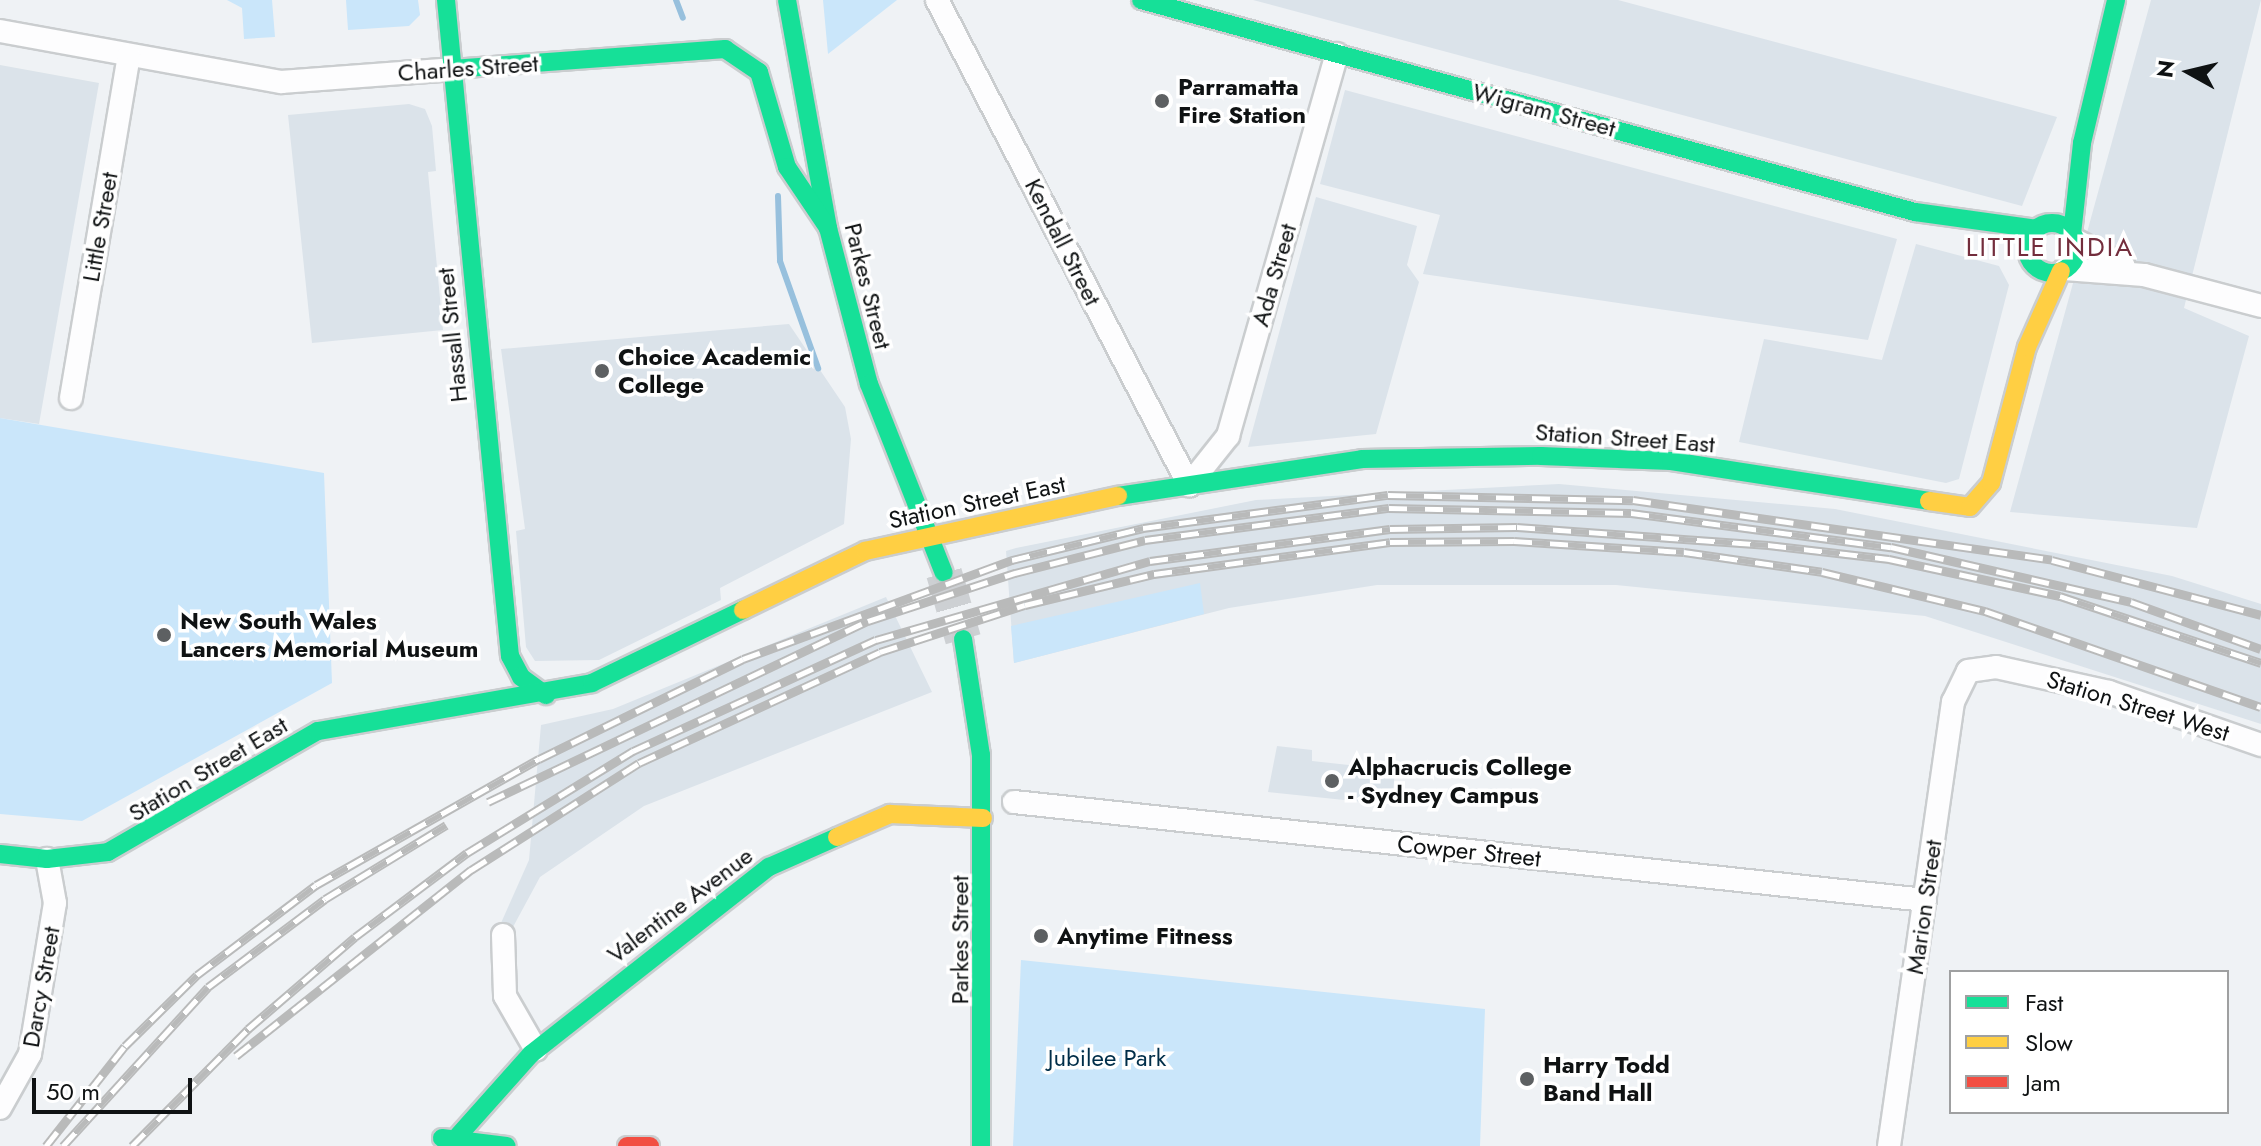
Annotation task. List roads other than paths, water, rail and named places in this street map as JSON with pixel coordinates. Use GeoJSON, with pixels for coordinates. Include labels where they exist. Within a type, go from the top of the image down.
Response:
{"type":"FeatureCollection","features":[{"type":"Feature","properties":{"kind":"street","name":"Hassall Street"},"geometry":{"type":"LineString","coordinates":[[446,0],[472,304],[512,665],[546,695]]}},
{"type":"Feature","properties":{"kind":"street","name":"Parkes Street"},"geometry":{"type":"LineString","coordinates":[[787,0],[828,228],[884,433],[944,573]]}},
{"type":"Feature","properties":{"kind":"street","name":"Kendall Street"},"geometry":{"type":"LineString","coordinates":[[937,0],[1189,485]]}},
{"type":"Feature","properties":{"kind":"street","name":"Wigram Street"},"geometry":{"type":"LineString","coordinates":[[1141,0],[1946,219],[2032,261],[2063,270]]}},
{"type":"Feature","properties":{"kind":"street"},"geometry":{"type":"LineString","coordinates":[[2027,347],[2063,270],[2074,237],[2082,143],[2116,0]]}},
{"type":"Feature","properties":{"kind":"street","name":"Charles Street"},"geometry":{"type":"LineString","coordinates":[[0,31],[281,82],[725,49],[759,72],[787,167],[828,228]]}},
{"type":"Feature","properties":{"kind":"street","name":"Ada Street"},"geometry":{"type":"LineString","coordinates":[[1189,485],[1228,436],[1337,54]]}},
{"type":"Feature","properties":{"kind":"street","name":"Little Street"},"geometry":{"type":"LineString","coordinates":[[71,398],[129,56]]}},
{"type":"Feature","properties":{"kind":"street"},"geometry":{"type":"LineString","coordinates":[[2027,347],[2032,261],[2042,226],[2082,143]]}},
{"type":"Feature","properties":{"kind":"street","name":"Wigram Street"},"geometry":{"type":"LineString","coordinates":[[1946,219],[2042,226],[2074,237]]}},
{"type":"Feature","properties":{"kind":"street"},"geometry":{"type":"LineString","coordinates":[[2074,237],[2144,275]]}},
{"type":"Feature","properties":{"kind":"street"},"geometry":{"type":"LineString","coordinates":[[2063,270],[2144,275],[2261,306]]}},
{"type":"Feature","properties":{"kind":"street","name":"Station Street East"},"geometry":{"type":"LineString","coordinates":[[0,854],[47,859],[133,842],[318,731],[546,695],[635,667],[865,551],[1189,485],[1362,459],[1541,456],[1671,461],[1954,507],[1977,504],[1991,483],[2027,347]]}},
{"type":"Feature","properties":{"kind":"street","name":"Parkes Street"},"geometry":{"type":"LineString","coordinates":[[963,639],[976,692],[983,818],[981,1146]]}},
{"type":"Feature","properties":{"kind":"street","name":"Station Street West"},"geometry":{"type":"LineString","coordinates":[[1968,671],[1996,667],[2109,692],[2261,745]]}},
{"type":"Feature","properties":{"kind":"street","name":"Marion Street"},"geometry":{"type":"LineString","coordinates":[[1889,1146],[1953,702],[1968,671]]}},
{"type":"Feature","properties":{"kind":"street","name":"Cowper Street"},"geometry":{"type":"LineString","coordinates":[[1014,802],[1925,900]]}},
{"type":"Feature","properties":{"kind":"street","name":"Valentine Avenue"},"geometry":{"type":"LineString","coordinates":[[453,1141],[484,1103],[536,1050],[769,867],[890,814],[914,809],[983,818]]}},
{"type":"Feature","properties":{"kind":"street","name":"Darcy Street"},"geometry":{"type":"LineString","coordinates":[[0,1108],[30,1054],[55,903],[47,859]]}},
{"type":"Feature","properties":{"kind":"street"},"geometry":{"type":"LineString","coordinates":[[503,935],[505,996],[536,1050]]}},
{"type":"Feature","properties":{"kind":"street"},"geometry":{"type":"LineString","coordinates":[[484,1103],[479,1123],[486,1140]]}},
{"type":"Feature","properties":{"kind":"street"},"geometry":{"type":"LineString","coordinates":[[434,1146],[453,1141],[486,1140],[507,1146]]}},
{"type":"Feature","properties":{"kind":"street"},"geometry":{"type":"LineString","coordinates":[[627,1146],[650,1146]]}},
{"type":"Feature","properties":{"kind":"waterway"},"geometry":{"type":"LineString","coordinates":[[676,0],[683,18]]}},
{"type":"Feature","properties":{"kind":"waterway"},"geometry":{"type":"LineString","coordinates":[[778,196],[780,261],[818,368]]}},
{"type":"Feature","properties":{"kind":"tunnel"},"geometry":{"type":"LineString","coordinates":[[944,573],[963,639]]}},
{"type":"Feature","properties":{"kind":"railway"},"geometry":{"type":"LineString","coordinates":[[46,1146],[125,1046],[197,975],[316,885],[539,759],[743,659],[1012,560],[1143,528],[1388,495],[1633,500],[2052,560],[2261,615]]}},
{"type":"Feature","properties":{"kind":"railway"},"geometry":{"type":"LineString","coordinates":[[488,802],[868,621],[1015,573],[1145,540],[1389,508],[1631,513],[1891,547],[2131,602],[2261,649]]}},
{"type":"Feature","properties":{"kind":"railway"},"geometry":{"type":"LineString","coordinates":[[132,1146],[248,1029],[355,937],[467,853],[633,751],[876,640],[1150,561],[1390,529],[1517,527],[1768,545],[1889,559],[2060,596],[2261,663]]}},
{"type":"Feature","properties":{"kind":"railway"},"geometry":{"type":"LineString","coordinates":[[236,1056],[471,870],[639,763],[880,652],[1025,605],[1154,574],[1390,542],[1514,541],[1684,552],[1822,572],[1985,611],[2261,707]]}},
{"type":"Feature","properties":{"kind":"railway"},"geometry":{"type":"LineString","coordinates":[[63,1146],[208,987],[325,899],[446,825]]}},
{"type":"Feature","properties":{"kind":"place","name":"Parramatta Fire Station"},"geometry":{"type":"Point","coordinates":[1162,101]}},
{"type":"Feature","properties":{"kind":"place","name":"Choice Academic College"},"geometry":{"type":"Point","coordinates":[602,371]}},
{"type":"Feature","properties":{"kind":"place","name":"New South Wales Lancers Memorial Museum"},"geometry":{"type":"Point","coordinates":[164,635]}},
{"type":"Feature","properties":{"kind":"place","name":"Alphacrucis College - Sydney Campus"},"geometry":{"type":"Point","coordinates":[1332,781]}},
{"type":"Feature","properties":{"kind":"place","name":"Anytime Fitness"},"geometry":{"type":"Point","coordinates":[1041,936]}},
{"type":"Feature","properties":{"kind":"place","name":"Harry Todd Band Hall"},"geometry":{"type":"Point","coordinates":[1527,1079]}},
{"type":"Feature","properties":{"kind":"district","name":"LITTLE INDIA"},"geometry":{"type":"Point","coordinates":[2050,248]}},
{"type":"Feature","properties":{"kind":"park label","name":"Jubilee Park"},"geometry":{"type":"Point","coordinates":[1107,1058]}}]}
